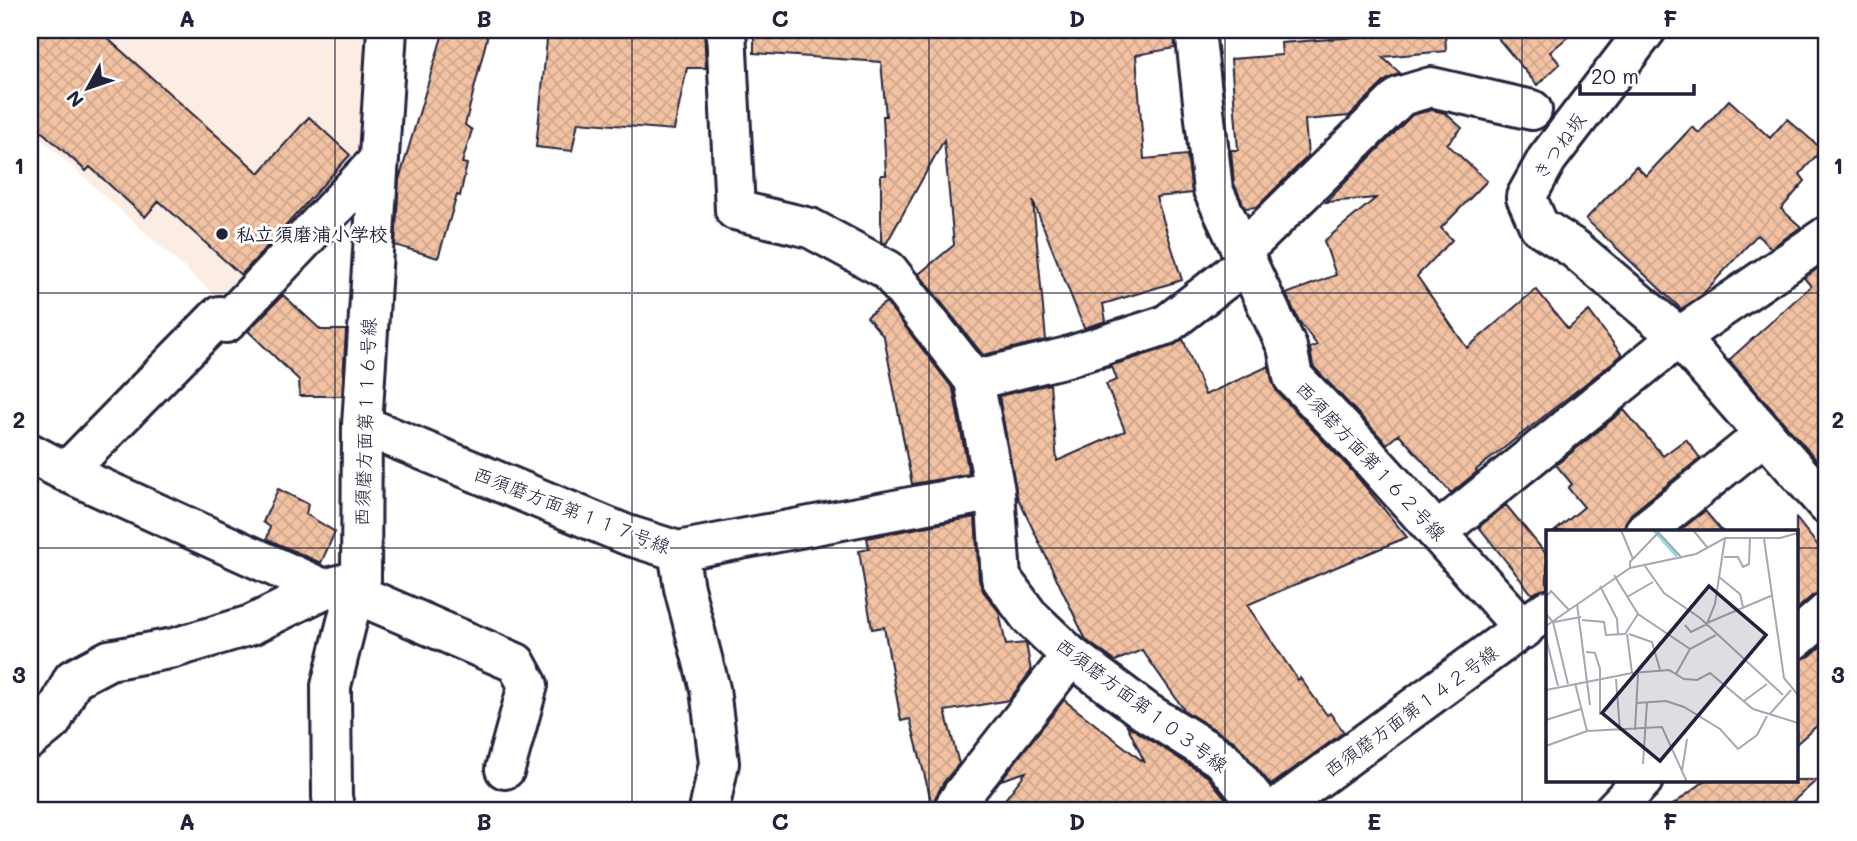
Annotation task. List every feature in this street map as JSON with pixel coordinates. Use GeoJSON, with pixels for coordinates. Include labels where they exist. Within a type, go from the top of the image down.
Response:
{"type":"FeatureCollection","features":[{"type":"Feature","properties":{"kind":"street","name":"西須磨方面第１１６号線"},"geometry":{"type":"LineString","coordinates":[[335,811],[332,797],[331,686],[346,587],[362,425],[387,30]]}},
{"type":"Feature","properties":{"kind":"street","name":"西須磨方面第１０３号線"},"geometry":{"type":"LineString","coordinates":[[726,30],[735,210],[810,228],[888,270],[974,380],[995,491],[1001,578],[1029,616],[1071,656],[1146,712],[1223,760],[1264,811]]}},
{"type":"Feature","properties":{"kind":"street","name":"西須磨方面第１６２号線"},"geometry":{"type":"LineString","coordinates":[[1195,30],[1213,190],[1287,347],[1293,377],[1438,532],[1536,620]]}},
{"type":"Feature","properties":{"kind":"street","name":"きつね坂"},"geometry":{"type":"LineString","coordinates":[[1646,30],[1547,159],[1526,197],[1539,226],[1575,249],[1679,337]]}},
{"type":"Feature","properties":{"kind":"street"},"geometry":{"type":"LineString","coordinates":[[974,380],[1068,357],[1166,325],[1242,255],[1256,238],[1401,96],[1431,87],[1532,110]]}},
{"type":"Feature","properties":{"kind":"street"},"geometry":{"type":"LineString","coordinates":[[66,472],[223,319],[379,160]]}},
{"type":"Feature","properties":{"kind":"street"},"geometry":{"type":"LineString","coordinates":[[1438,532],[1679,337],[1827,236]]}},
{"type":"Feature","properties":{"kind":"street"},"geometry":{"type":"LineString","coordinates":[[1679,337],[1827,505]]}},
{"type":"Feature","properties":{"kind":"street","name":"西須磨方面第１１７号線"},"geometry":{"type":"LineString","coordinates":[[362,425],[627,535],[678,551],[995,491]]}},
{"type":"Feature","properties":{"kind":"street"},"geometry":{"type":"LineString","coordinates":[[1646,530],[1765,434]]}},
{"type":"Feature","properties":{"kind":"street"},"geometry":{"type":"LineString","coordinates":[[30,453],[66,472],[346,587],[516,663],[528,685],[505,769]]}},
{"type":"Feature","properties":{"kind":"street"},"geometry":{"type":"LineString","coordinates":[[678,551],[684,588],[710,689],[719,763],[709,811]]}},
{"type":"Feature","properties":{"kind":"street"},"geometry":{"type":"LineString","coordinates":[[30,740],[52,721],[73,679],[109,660],[174,648],[251,625],[346,587]]}},
{"type":"Feature","properties":{"kind":"street"},"geometry":{"type":"LineString","coordinates":[[1798,637],[1827,611]]}},
{"type":"Feature","properties":{"kind":"street","name":"西須磨方面第１４２号線"},"geometry":{"type":"LineString","coordinates":[[1273,811],[1536,620]]}},
{"type":"Feature","properties":{"kind":"street"},"geometry":{"type":"LineString","coordinates":[[952,811],[1071,656]]}},
{"type":"Feature","properties":{"kind":"street"},"geometry":{"type":"LineString","coordinates":[[1613,811],[1641,782]]}},
{"type":"Feature","properties":{"kind":"shaded area","name":"私立須磨浦小学校"},"geometry":{"type":"Polygon","coordinates":[[[30,30],[372,30],[366,161],[228,307],[30,129],[30,30]]]}},
{"type":"Feature","properties":{"kind":"building"},"geometry":{"type":"Polygon","coordinates":[[[30,30],[98,30],[259,173],[309,117],[350,155],[241,275],[159,201],[145,217],[90,167],[86,171],[30,121],[30,30]]]}},
{"type":"Feature","properties":{"kind":"building"},"geometry":{"type":"Polygon","coordinates":[[[444,30],[489,30],[465,125],[472,130],[462,163],[467,164],[460,196],[457,195],[438,258],[395,245],[399,180],[444,30]]]}},
{"type":"Feature","properties":{"kind":"building"},"geometry":{"type":"Polygon","coordinates":[[[548,30],[704,30],[706,68],[687,68],[674,130],[578,122],[572,151],[536,147],[548,30]]]}},
{"type":"Feature","properties":{"kind":"building"},"geometry":{"type":"Polygon","coordinates":[[[754,30],[1174,30],[1175,48],[1136,55],[1144,159],[1187,155],[1192,193],[1156,197],[1182,280],[1103,304],[1106,321],[1084,328],[1033,201],[1046,340],[983,355],[919,274],[954,245],[944,140],[886,244],[881,241],[881,175],[886,175],[883,116],[886,116],[881,62],[754,53],[754,30]]]}},
{"type":"Feature","properties":{"kind":"building"},"geometry":{"type":"Polygon","coordinates":[[[1354,30],[1445,30],[1446,51],[1382,57],[1400,73],[1386,80],[1349,116],[1305,120],[1308,156],[1257,207],[1245,208],[1234,184],[1231,150],[1238,150],[1231,59],[1282,55],[1281,43],[1355,37],[1354,30]]]}},
{"type":"Feature","properties":{"kind":"building"},"geometry":{"type":"Polygon","coordinates":[[[1491,30],[1576,30],[1550,52],[1560,64],[1537,85],[1491,30]]]}},
{"type":"Feature","properties":{"kind":"building"},"geometry":{"type":"Polygon","coordinates":[[[1729,100],[1770,138],[1787,119],[1822,149],[1800,174],[1805,181],[1781,209],[1801,227],[1771,248],[1757,235],[1702,295],[1681,309],[1586,219],[1636,166],[1646,176],[1692,127],[1699,133],[1729,100]]]}},
{"type":"Feature","properties":{"kind":"building"},"geometry":{"type":"Polygon","coordinates":[[[1432,110],[1445,113],[1462,128],[1447,144],[1487,181],[1441,228],[1452,240],[1417,276],[1467,348],[1536,289],[1568,329],[1589,311],[1622,355],[1476,470],[1477,472],[1451,493],[1399,434],[1387,444],[1313,366],[1310,348],[1317,345],[1299,321],[1286,294],[1336,275],[1324,241],[1376,198],[1326,202],[1412,115],[1432,110]]]}},
{"type":"Feature","properties":{"kind":"building"},"geometry":{"type":"Polygon","coordinates":[[[1827,262],[1827,472],[1729,360],[1811,286],[1804,278],[1827,262]]]}},
{"type":"Feature","properties":{"kind":"building"},"geometry":{"type":"Polygon","coordinates":[[[283,295],[321,330],[346,330],[342,396],[300,396],[299,380],[248,331],[283,295]]]}},
{"type":"Feature","properties":{"kind":"building"},"geometry":{"type":"Polygon","coordinates":[[[886,302],[953,389],[969,474],[912,484],[884,337],[867,317],[886,302]]]}},
{"type":"Feature","properties":{"kind":"building"},"geometry":{"type":"Polygon","coordinates":[[[1183,339],[1205,395],[1269,366],[1277,392],[1353,472],[1407,537],[1247,605],[1298,680],[1300,678],[1327,715],[1330,713],[1344,732],[1271,785],[1235,742],[1185,711],[1142,650],[1115,661],[1086,640],[1017,496],[999,396],[1050,384],[1057,461],[1125,431],[1106,384],[1117,380],[1112,367],[1100,369],[1173,346],[1183,339]]]}},
{"type":"Feature","properties":{"kind":"building"},"geometry":{"type":"Polygon","coordinates":[[[1624,410],[1663,456],[1686,439],[1700,458],[1631,514],[1624,530],[1556,530],[1584,507],[1568,488],[1572,484],[1556,465],[1624,410]]]}},
{"type":"Feature","properties":{"kind":"building"},"geometry":{"type":"Polygon","coordinates":[[[278,489],[308,504],[306,514],[335,532],[321,563],[267,539],[270,527],[263,522],[278,489]]]}},
{"type":"Feature","properties":{"kind":"building"},"geometry":{"type":"Polygon","coordinates":[[[1506,505],[1546,554],[1546,589],[1532,594],[1479,527],[1506,505]]]}},
{"type":"Feature","properties":{"kind":"building"},"geometry":{"type":"Polygon","coordinates":[[[1705,511],[1721,530],[1680,530],[1705,511]]]}},
{"type":"Feature","properties":{"kind":"building"},"geometry":{"type":"Polygon","coordinates":[[[975,517],[979,580],[983,591],[999,612],[1006,645],[1026,643],[1031,671],[1009,700],[945,711],[959,764],[943,783],[932,804],[910,719],[901,721],[884,627],[872,629],[859,551],[869,549],[867,538],[975,517]]]}},
{"type":"Feature","properties":{"kind":"building"},"geometry":{"type":"Polygon","coordinates":[[[1796,518],[1827,557],[1827,591],[1813,595],[1798,608],[1798,530],[1796,518]]]}},
{"type":"Feature","properties":{"kind":"building"},"geometry":{"type":"Polygon","coordinates":[[[1827,641],[1827,717],[1798,742],[1798,659],[1810,656],[1827,641]]]}},
{"type":"Feature","properties":{"kind":"building"},"geometry":{"type":"Polygon","coordinates":[[[1064,700],[1145,763],[1127,725],[1208,777],[1236,811],[996,811],[1026,772],[1001,780],[1064,700]]]}},
{"type":"Feature","properties":{"kind":"building"},"geometry":{"type":"Polygon","coordinates":[[[1817,780],[1782,811],[1665,811],[1703,782],[1817,780]]]}},
{"type":"Feature","properties":{"kind":"place","name":"私立須磨浦小学校"},"geometry":{"type":"Point","coordinates":[222,234]}}]}
